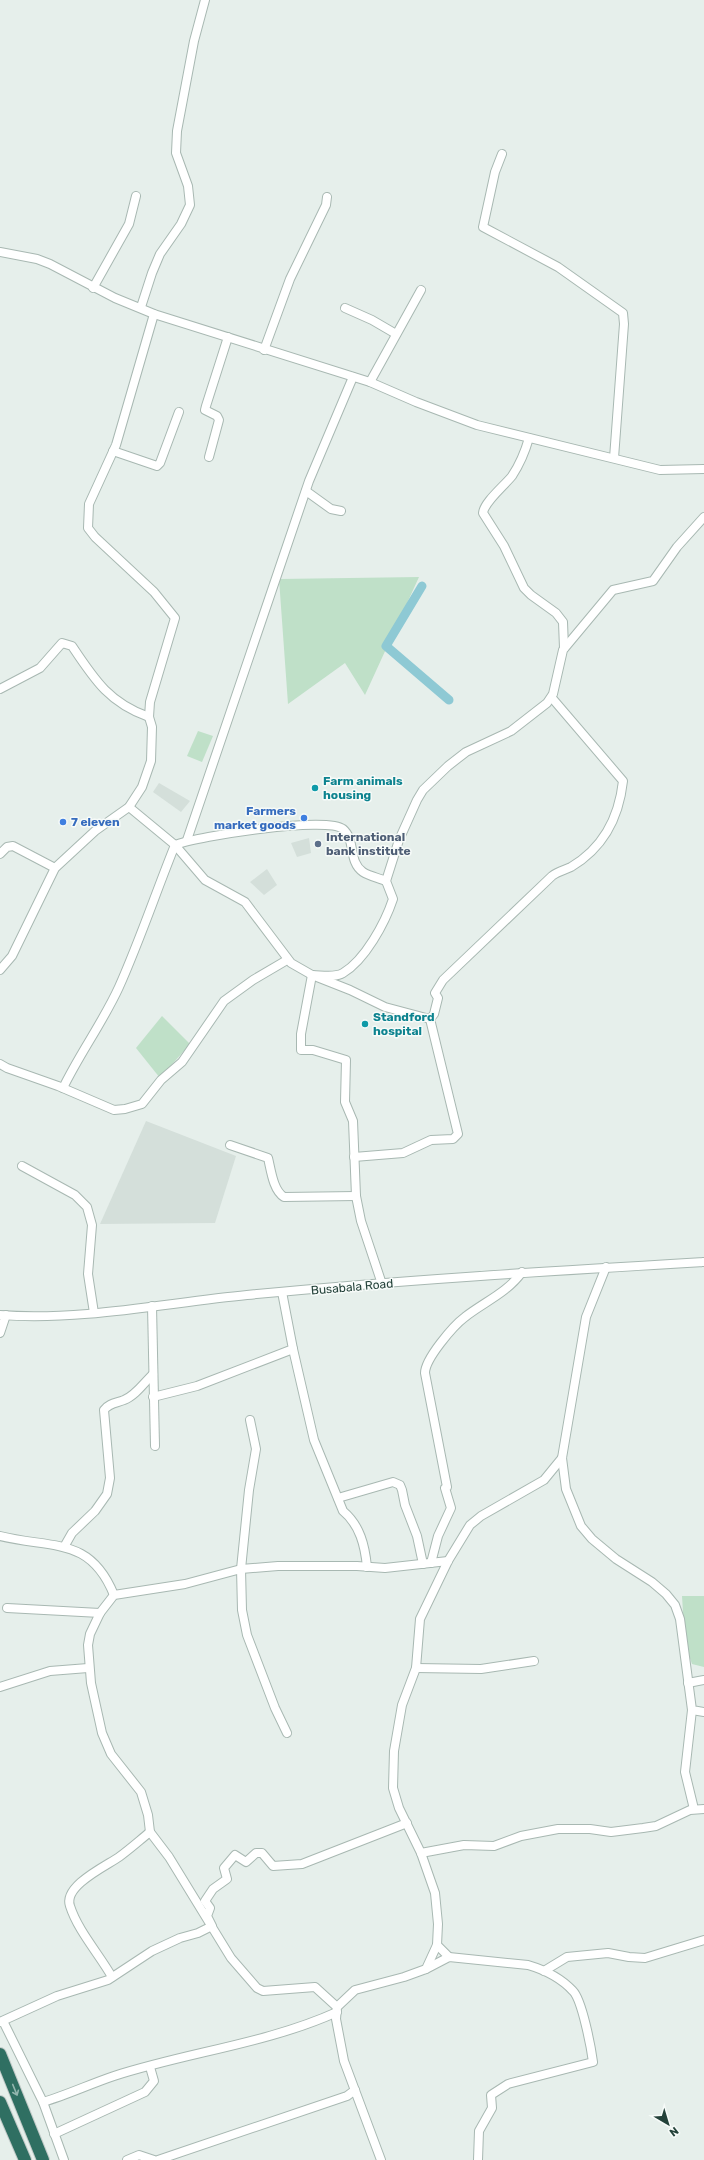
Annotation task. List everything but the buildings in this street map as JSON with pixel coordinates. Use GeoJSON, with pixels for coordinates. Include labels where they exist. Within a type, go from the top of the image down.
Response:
{"type":"FeatureCollection","features":[{"type":"Feature","properties":{"kind":"highway"},"geometry":{"type":"LineString","coordinates":[[0,2054],[43,2160]]}},
{"type":"Feature","properties":{"kind":"highway"},"geometry":{"type":"LineString","coordinates":[[0,2102],[25,2160]]}},
{"type":"Feature","properties":{"kind":"street"},"geometry":{"type":"LineString","coordinates":[[141,307],[160,254],[181,224],[190,205],[188,186],[176,153],[177,131],[194,40],[205,0]]}},
{"type":"Feature","properties":{"kind":"street"},"geometry":{"type":"LineString","coordinates":[[502,154],[495,172],[483,225],[484,229],[558,267],[623,313],[624,324],[614,458]]}},
{"type":"Feature","properties":{"kind":"street"},"geometry":{"type":"LineString","coordinates":[[94,288],[129,224],[136,196]]}},
{"type":"Feature","properties":{"kind":"street"},"geometry":{"type":"LineString","coordinates":[[264,350],[290,279],[326,205],[327,197]]}},
{"type":"Feature","properties":{"kind":"street"},"geometry":{"type":"LineString","coordinates":[[0,252],[50,264],[94,288],[115,298],[141,307],[154,314],[264,350],[354,376],[416,402],[477,424],[660,470],[704,469]]}},
{"type":"Feature","properties":{"kind":"street"},"geometry":{"type":"LineString","coordinates":[[370,382],[421,290]]}},
{"type":"Feature","properties":{"kind":"street"},"geometry":{"type":"LineString","coordinates":[[345,308],[372,320],[396,334]]}},
{"type":"Feature","properties":{"kind":"street"},"geometry":{"type":"LineString","coordinates":[[0,970],[12,956],[55,868],[95,831],[129,807],[142,787],[151,761],[152,727],[149,717],[150,702],[175,618],[154,592],[95,538],[88,528],[90,504],[113,451],[154,314]]}},
{"type":"Feature","properties":{"kind":"street"},"geometry":{"type":"LineString","coordinates":[[209,457],[219,420],[217,416],[207,412],[206,406],[228,337]]}},
{"type":"Feature","properties":{"kind":"street"},"geometry":{"type":"LineString","coordinates":[[187,840],[306,491],[354,376]]}},
{"type":"Feature","properties":{"kind":"street"},"geometry":{"type":"LineString","coordinates":[[113,451],[157,466],[160,463],[179,412]]}},
{"type":"Feature","properties":{"kind":"street"},"geometry":{"type":"LineString","coordinates":[[529,438],[524,455],[513,475],[486,506],[483,513],[504,546],[524,588],[530,595],[556,613],[563,622],[564,648]]}},
{"type":"Feature","properties":{"kind":"street"},"geometry":{"type":"LineString","coordinates":[[306,491],[331,509],[340,511]]}},
{"type":"Feature","properties":{"kind":"street"},"geometry":{"type":"LineString","coordinates":[[312,975],[336,976],[343,973],[371,944],[393,899],[386,881],[399,840],[417,800],[429,783],[466,752],[511,731],[552,698],[561,653],[564,648],[613,590],[653,581],[678,547],[704,517]]}},
{"type":"Feature","properties":{"kind":"street"},"geometry":{"type":"LineString","coordinates":[[0,689],[37,670],[62,643],[68,643],[72,646],[93,679],[110,697],[132,710],[149,717]]}},
{"type":"Feature","properties":{"kind":"street"},"geometry":{"type":"LineString","coordinates":[[430,1019],[434,1014],[438,998],[436,993],[443,980],[552,876],[571,867],[599,846],[620,802],[623,781],[552,698]]}},
{"type":"Feature","properties":{"kind":"street"},"geometry":{"type":"LineString","coordinates":[[129,807],[175,845],[205,880],[245,902],[287,960],[312,975],[350,990],[385,1007],[430,1019]]}},
{"type":"Feature","properties":{"kind":"street"},"geometry":{"type":"LineString","coordinates":[[63,1088],[77,1059],[100,1026],[119,987],[175,845],[187,840],[256,829],[298,826],[338,826],[346,832],[349,838],[354,862],[361,870],[386,881]]}},
{"type":"Feature","properties":{"kind":"street"},"geometry":{"type":"LineString","coordinates":[[0,854],[7,847],[13,846],[55,868]]}},
{"type":"Feature","properties":{"kind":"street"},"geometry":{"type":"LineString","coordinates":[[0,1064],[7,1068],[63,1088],[114,1110],[125,1109],[142,1104],[161,1080],[182,1062],[224,1001],[252,980],[287,960]]}},
{"type":"Feature","properties":{"kind":"street"},"geometry":{"type":"LineString","coordinates":[[312,975],[301,1034],[300,1050],[313,1050],[346,1060],[345,1102],[353,1121],[356,1196],[361,1221],[382,1284]]}},
{"type":"Feature","properties":{"kind":"street"},"geometry":{"type":"LineString","coordinates":[[354,1157],[403,1153],[431,1140],[453,1139],[458,1134],[430,1019]]}},
{"type":"Feature","properties":{"kind":"street"},"geometry":{"type":"LineString","coordinates":[[230,1145],[268,1158],[276,1187],[280,1194],[284,1197],[356,1196]]}},
{"type":"Feature","properties":{"kind":"street"},"geometry":{"type":"LineString","coordinates":[[22,1166],[75,1195],[87,1207],[92,1225],[88,1267],[94,1313]]}},
{"type":"Feature","properties":{"kind":"street","name":"Busabala Road"},"geometry":{"type":"LineString","coordinates":[[3,1315],[94,1313],[282,1292],[522,1272],[704,1262]]}},
{"type":"Feature","properties":{"kind":"street"},"geometry":{"type":"LineString","coordinates":[[606,1267],[586,1317],[562,1458],[569,1501],[585,1532],[610,1554],[652,1582],[675,1605],[680,1619],[692,1710],[685,1772],[694,1809]]}},
{"type":"Feature","properties":{"kind":"street"},"geometry":{"type":"LineString","coordinates":[[427,1563],[451,1508],[445,1488],[447,1487],[425,1373],[426,1367],[434,1350],[464,1317],[510,1287],[522,1272]]}},
{"type":"Feature","properties":{"kind":"street"},"geometry":{"type":"LineString","coordinates":[[282,1292],[293,1349],[314,1440],[344,1511],[356,1526],[365,1548],[367,1567]]}},
{"type":"Feature","properties":{"kind":"street"},"geometry":{"type":"LineString","coordinates":[[152,1306],[156,1446]]}},
{"type":"Feature","properties":{"kind":"street"},"geometry":{"type":"LineString","coordinates":[[0,1333],[3,1315]]}},
{"type":"Feature","properties":{"kind":"street"},"geometry":{"type":"LineString","coordinates":[[154,1397],[197,1386],[293,1349]]}},
{"type":"Feature","properties":{"kind":"street"},"geometry":{"type":"LineString","coordinates":[[64,1547],[72,1533],[95,1511],[107,1494],[110,1478],[104,1410],[110,1404],[126,1400],[153,1374]]}},
{"type":"Feature","properties":{"kind":"street"},"geometry":{"type":"LineString","coordinates":[[250,1420],[256,1449],[249,1490],[241,1569],[242,1610],[247,1635],[274,1708],[287,1733]]}},
{"type":"Feature","properties":{"kind":"street"},"geometry":{"type":"LineString","coordinates":[[426,1969],[438,1945],[438,1924],[434,1893],[421,1853],[392,1788],[402,1705],[416,1668],[420,1619],[448,1561],[464,1533],[475,1519],[533,1488],[552,1471],[562,1458]]}},
{"type":"Feature","properties":{"kind":"street"},"geometry":{"type":"LineString","coordinates":[[338,1498],[393,1482],[397,1484],[402,1490],[405,1506],[427,1563]]}},
{"type":"Feature","properties":{"kind":"street"},"geometry":{"type":"LineString","coordinates":[[0,1536],[64,1547],[87,1556],[100,1568],[114,1595]]}},
{"type":"Feature","properties":{"kind":"street"},"geometry":{"type":"LineString","coordinates":[[381,2160],[344,2061],[339,2038],[337,2009],[315,1987],[269,1991],[262,1991],[257,1988],[231,1958],[186,1887],[169,1857],[150,1832],[148,1815],[141,1792],[111,1754],[102,1733],[88,1668],[88,1645],[90,1634],[100,1613],[114,1595],[185,1584],[241,1569],[278,1566],[391,1568],[448,1561]]}},
{"type":"Feature","properties":{"kind":"street"},"geometry":{"type":"LineString","coordinates":[[7,1608],[100,1613]]}},
{"type":"Feature","properties":{"kind":"street"},"geometry":{"type":"LineString","coordinates":[[416,1668],[481,1669],[534,1661]]}},
{"type":"Feature","properties":{"kind":"street"},"geometry":{"type":"LineString","coordinates":[[0,1687],[50,1672],[88,1668]]}},
{"type":"Feature","properties":{"kind":"street"},"geometry":{"type":"LineString","coordinates":[[688,1682],[704,1680]]}},
{"type":"Feature","properties":{"kind":"street"},"geometry":{"type":"LineString","coordinates":[[692,1710],[704,1712]]}},
{"type":"Feature","properties":{"kind":"street"},"geometry":{"type":"LineString","coordinates":[[421,1853],[464,1845],[494,1846],[521,1836],[558,1828],[590,1829],[611,1832],[656,1826],[694,1809],[704,1809]]}},
{"type":"Feature","properties":{"kind":"street"},"geometry":{"type":"LineString","coordinates":[[212,1926],[207,1916],[210,1908],[205,1901],[213,1890],[227,1879],[224,1868],[235,1855],[246,1862],[256,1853],[262,1853],[273,1866],[296,1865],[330,1854],[407,1824]]}},
{"type":"Feature","properties":{"kind":"street"},"geometry":{"type":"LineString","coordinates":[[112,1977],[78,1923],[69,1905],[69,1900],[73,1890],[80,1882],[118,1857],[150,1832]]}},
{"type":"Feature","properties":{"kind":"street"},"geometry":{"type":"LineString","coordinates":[[64,2160],[43,2102],[1,2021],[57,1996],[112,1977],[159,1947],[198,1933],[212,1926]]}},
{"type":"Feature","properties":{"kind":"street"},"geometry":{"type":"LineString","coordinates":[[544,1971],[568,1957],[608,1953],[644,1958],[704,1940]]}},
{"type":"Feature","properties":{"kind":"street"},"geometry":{"type":"LineString","coordinates":[[438,1945],[449,1957]]}},
{"type":"Feature","properties":{"kind":"street"},"geometry":{"type":"LineString","coordinates":[[43,2102],[114,2076],[262,2038],[337,2009],[355,1990],[404,1977],[426,1969],[449,1957],[528,1965],[544,1971],[574,1992],[587,2027],[593,2062],[508,2084],[491,2095],[492,2108],[479,2131],[478,2160]]}},
{"type":"Feature","properties":{"kind":"street"},"geometry":{"type":"LineString","coordinates":[[54,2134],[145,2092],[154,2081],[150,2067]]}},
{"type":"Feature","properties":{"kind":"street"},"geometry":{"type":"LineString","coordinates":[[158,2160],[347,2096],[355,2090]]}},
{"type":"Feature","properties":{"kind":"street"},"geometry":{"type":"LineString","coordinates":[[127,2160],[139,2156],[154,2160]]}},
{"type":"Feature","properties":{"kind":"shaded area"},"geometry":{"type":"Polygon","coordinates":[[[159,783],[190,801],[181,812],[153,792],[159,783]]]}},
{"type":"Feature","properties":{"kind":"shaded area"},"geometry":{"type":"Polygon","coordinates":[[[309,838],[311,853],[297,857],[291,843],[309,838]]]}},
{"type":"Feature","properties":{"kind":"shaded area"},"geometry":{"type":"Polygon","coordinates":[[[267,869],[277,885],[264,895],[250,882],[267,869]]]}},
{"type":"Feature","properties":{"kind":"shaded area"},"geometry":{"type":"Polygon","coordinates":[[[146,1121],[236,1156],[215,1223],[100,1224],[146,1121]]]}},
{"type":"Feature","properties":{"kind":"green space"},"geometry":{"type":"Polygon","coordinates":[[[419,577],[365,695],[345,663],[288,704],[279,579],[419,577]]]}},
{"type":"Feature","properties":{"kind":"green space"},"geometry":{"type":"Polygon","coordinates":[[[198,731],[213,736],[202,762],[187,756],[198,731]]]}},
{"type":"Feature","properties":{"kind":"green space"},"geometry":{"type":"Polygon","coordinates":[[[162,1016],[190,1044],[160,1078],[136,1048],[162,1016]]]}},
{"type":"Feature","properties":{"kind":"green space"},"geometry":{"type":"Polygon","coordinates":[[[682,1596],[704,1596],[704,1667],[692,1664],[685,1644],[682,1596]]]}},
{"type":"Feature","properties":{"kind":"waterway"},"geometry":{"type":"LineString","coordinates":[[422,586],[386,646],[449,700]]}},
{"type":"Feature","properties":{"kind":"place","name":"Farm animals housing"},"geometry":{"type":"Point","coordinates":[315,788]}},
{"type":"Feature","properties":{"kind":"place","name":"Farmers market goods"},"geometry":{"type":"Point","coordinates":[304,818]}},
{"type":"Feature","properties":{"kind":"place","name":"7 eleven"},"geometry":{"type":"Point","coordinates":[63,822]}},
{"type":"Feature","properties":{"kind":"place","name":"International bank institute"},"geometry":{"type":"Point","coordinates":[318,844]}},
{"type":"Feature","properties":{"kind":"place","name":"Standford hospital"},"geometry":{"type":"Point","coordinates":[365,1024]}}]}
